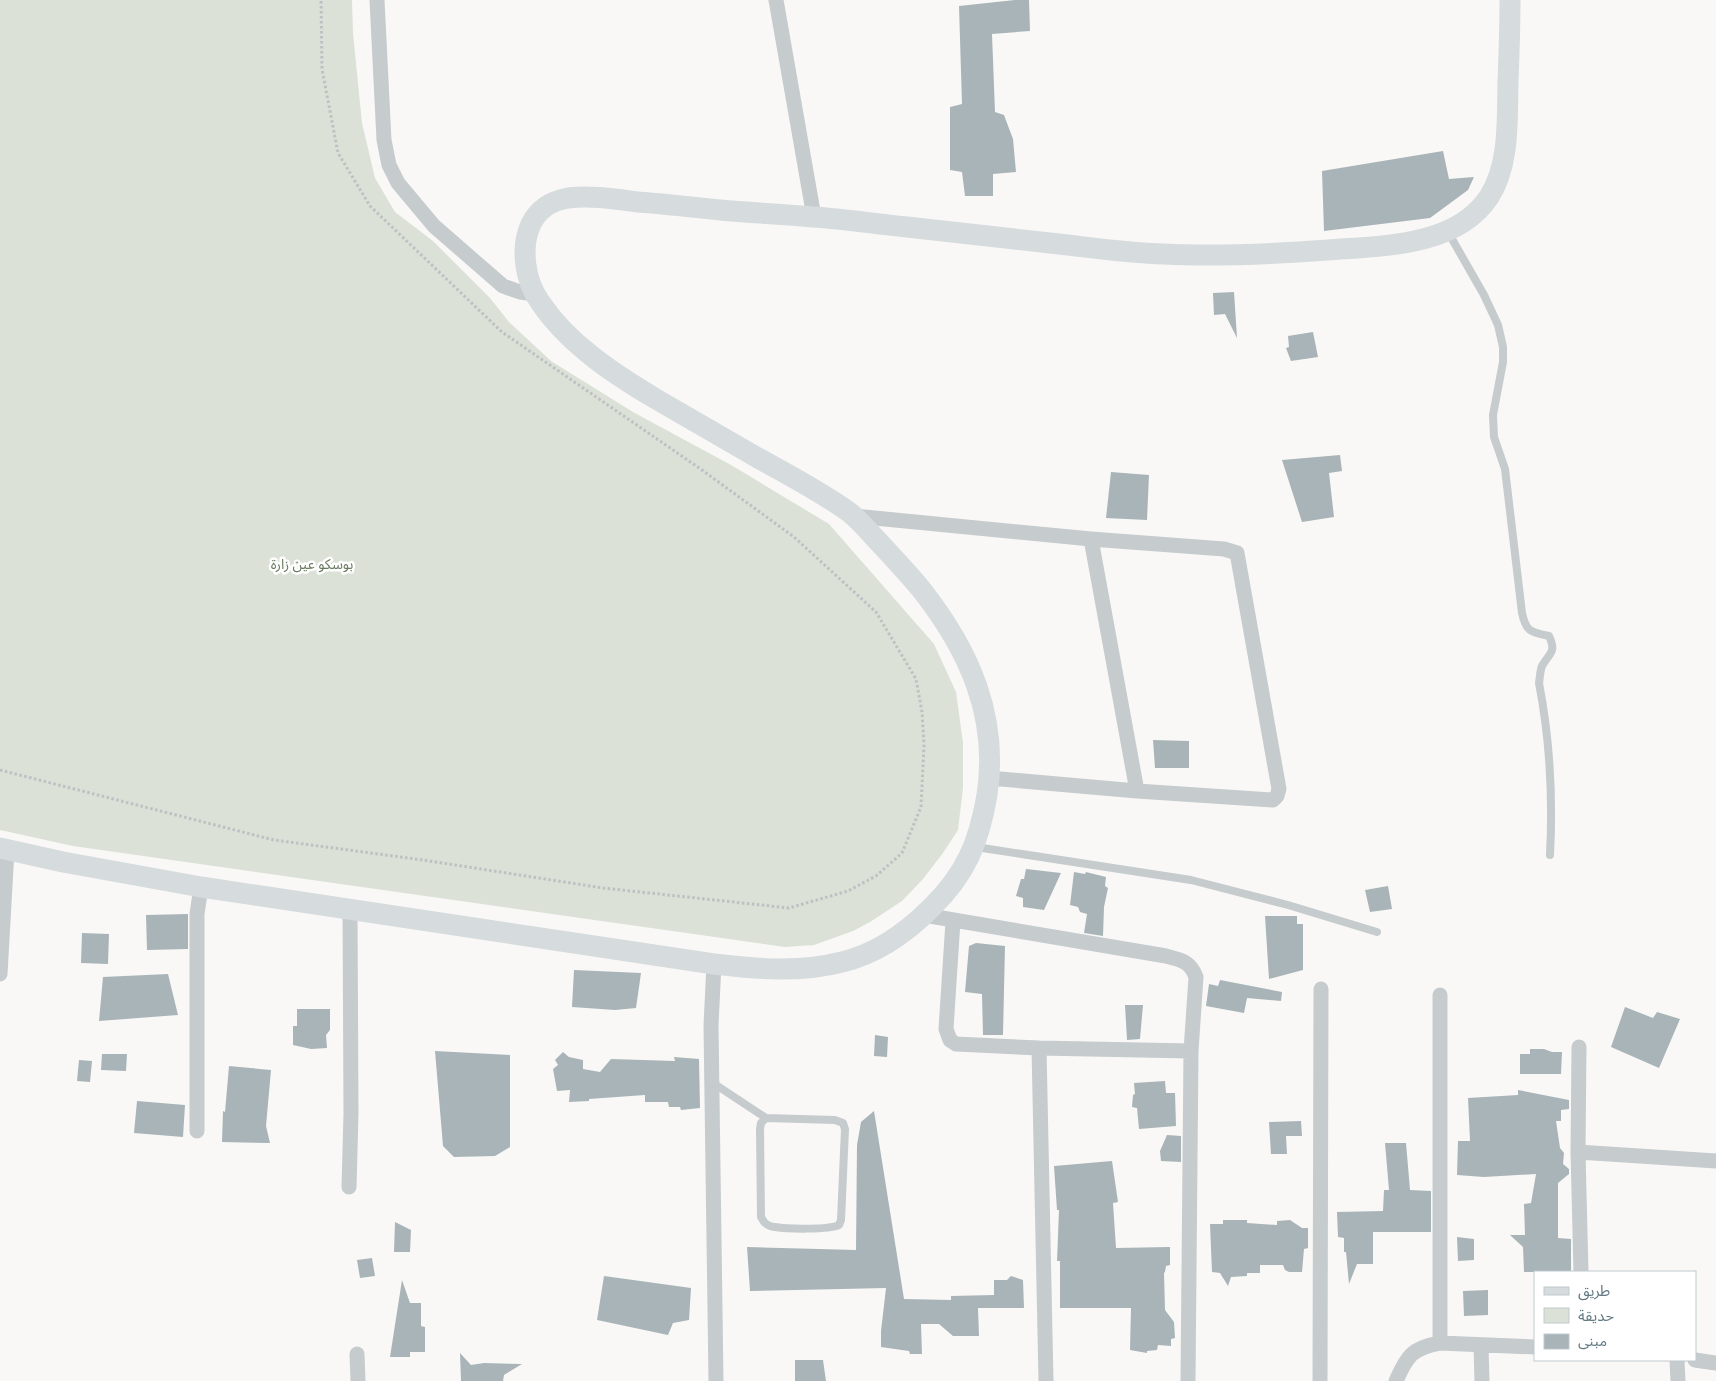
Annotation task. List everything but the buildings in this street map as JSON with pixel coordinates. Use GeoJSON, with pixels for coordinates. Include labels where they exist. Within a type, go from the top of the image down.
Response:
{"type":"FeatureCollection","features":[{"type":"Feature","properties":{"kind":"main road"},"geometry":{"type":"LineString","coordinates":[[4,849],[63,862],[202,887],[714,964],[765,970],[806,968],[845,962],[882,947],[912,926],[945,894],[961,873],[982,823],[991,754],[987,720],[978,689],[962,651],[923,592],[854,516],[812,487],[621,378],[566,333],[541,304],[530,283],[525,245],[528,230],[534,218],[541,208],[561,199],[580,197],[757,214],[814,217],[1110,250],[1163,254],[1237,255],[1404,244],[1448,230],[1473,215],[1490,196],[1504,155],[1508,107],[1510,0]]}},
{"type":"Feature","properties":{"kind":"street"},"geometry":{"type":"LineString","coordinates":[[377,0],[384,140],[389,165],[398,183],[434,226],[504,286],[520,292],[535,294]]}},
{"type":"Feature","properties":{"kind":"street"},"geometry":{"type":"LineString","coordinates":[[776,0],[814,217]]}},
{"type":"Feature","properties":{"kind":"street"},"geometry":{"type":"LineString","coordinates":[[854,516],[1091,540],[1224,549],[1236,553],[1279,789],[1278,796],[1273,800],[1137,791],[989,778]]}},
{"type":"Feature","properties":{"kind":"street"},"geometry":{"type":"LineString","coordinates":[[1091,540],[1137,791]]}},
{"type":"Feature","properties":{"kind":"street"},"geometry":{"type":"LineString","coordinates":[[0,974],[4,849]]}},
{"type":"Feature","properties":{"kind":"street"},"geometry":{"type":"LineString","coordinates":[[197,1131],[197,914],[202,887]]}},
{"type":"Feature","properties":{"kind":"street"},"geometry":{"type":"LineString","coordinates":[[349,1187],[351,1113],[350,909]]}},
{"type":"Feature","properties":{"kind":"street"},"geometry":{"type":"LineString","coordinates":[[924,915],[1166,956],[1182,960],[1192,967],[1196,977],[1191,1051],[1188,1381]]}},
{"type":"Feature","properties":{"kind":"street"},"geometry":{"type":"LineString","coordinates":[[953,921],[946,1029],[950,1040],[956,1044],[1039,1048],[1191,1051]]}},
{"type":"Feature","properties":{"kind":"street"},"geometry":{"type":"LineString","coordinates":[[714,964],[711,1025],[716,1381]]}},
{"type":"Feature","properties":{"kind":"street"},"geometry":{"type":"LineString","coordinates":[[1320,1381],[1322,989]]}},
{"type":"Feature","properties":{"kind":"street"},"geometry":{"type":"LineString","coordinates":[[1440,995],[1440,1342]]}},
{"type":"Feature","properties":{"kind":"street"},"geometry":{"type":"LineString","coordinates":[[1580,1047],[1578,1152],[1581,1271]]}},
{"type":"Feature","properties":{"kind":"street"},"geometry":{"type":"LineString","coordinates":[[1039,1048],[1046,1381]]}},
{"type":"Feature","properties":{"kind":"street"},"geometry":{"type":"LineString","coordinates":[[1578,1152],[1716,1161]]}},
{"type":"Feature","properties":{"kind":"street"},"geometry":{"type":"LineString","coordinates":[[1396,1381],[1412,1352],[1426,1345],[1440,1342],[1481,1346],[1534,1347]]}},
{"type":"Feature","properties":{"kind":"street"},"geometry":{"type":"LineString","coordinates":[[1481,1346],[1482,1381]]}},
{"type":"Feature","properties":{"kind":"street"},"geometry":{"type":"LineString","coordinates":[[357,1354],[358,1381]]}},
{"type":"Feature","properties":{"kind":"street"},"geometry":{"type":"LineString","coordinates":[[1696,1360],[1716,1363]]}},
{"type":"Feature","properties":{"kind":"street"},"geometry":{"type":"LineString","coordinates":[[1677,1361],[1678,1381]]}},
{"type":"Feature","properties":{"kind":"lane"},"geometry":{"type":"LineString","coordinates":[[1448,230],[1498,325],[1503,347],[1503,362],[1493,415],[1494,437],[1505,469],[1524,625],[1530,632],[1549,636],[1553,644],[1552,653],[1543,664],[1540,673],[1548,744],[1552,807],[1550,855]]}},
{"type":"Feature","properties":{"kind":"lane"},"geometry":{"type":"LineString","coordinates":[[973,847],[1191,880],[1288,905],[1377,932]]}},
{"type":"Feature","properties":{"kind":"lane"},"geometry":{"type":"LineString","coordinates":[[713,1083],[740,1099],[766,1118],[835,1120],[842,1122],[845,1129],[841,1220],[839,1224],[828,1227],[791,1228],[774,1227],[764,1222],[762,1217],[760,1129],[761,1122],[766,1118]]}},
{"type":"Feature","properties":{"kind":"path"},"geometry":{"type":"LineString","coordinates":[[0,770],[274,840],[423,860],[603,888],[789,908],[848,891],[876,876],[902,853],[921,807],[924,745],[922,712],[916,679],[876,612],[794,537],[702,470],[502,332],[370,206],[338,154],[322,69],[321,0]]}},
{"type":"Feature","properties":{"kind":"green space","name":"بوسكو عين زارة"},"geometry":{"type":"Polygon","coordinates":[[[0,0],[352,0],[353,33],[362,123],[375,178],[395,212],[433,241],[490,298],[509,322],[551,361],[633,412],[731,465],[829,524],[934,644],[956,692],[963,743],[963,788],[958,830],[923,879],[902,901],[853,931],[814,945],[785,947],[73,846],[0,830],[0,0]]]}}]}
